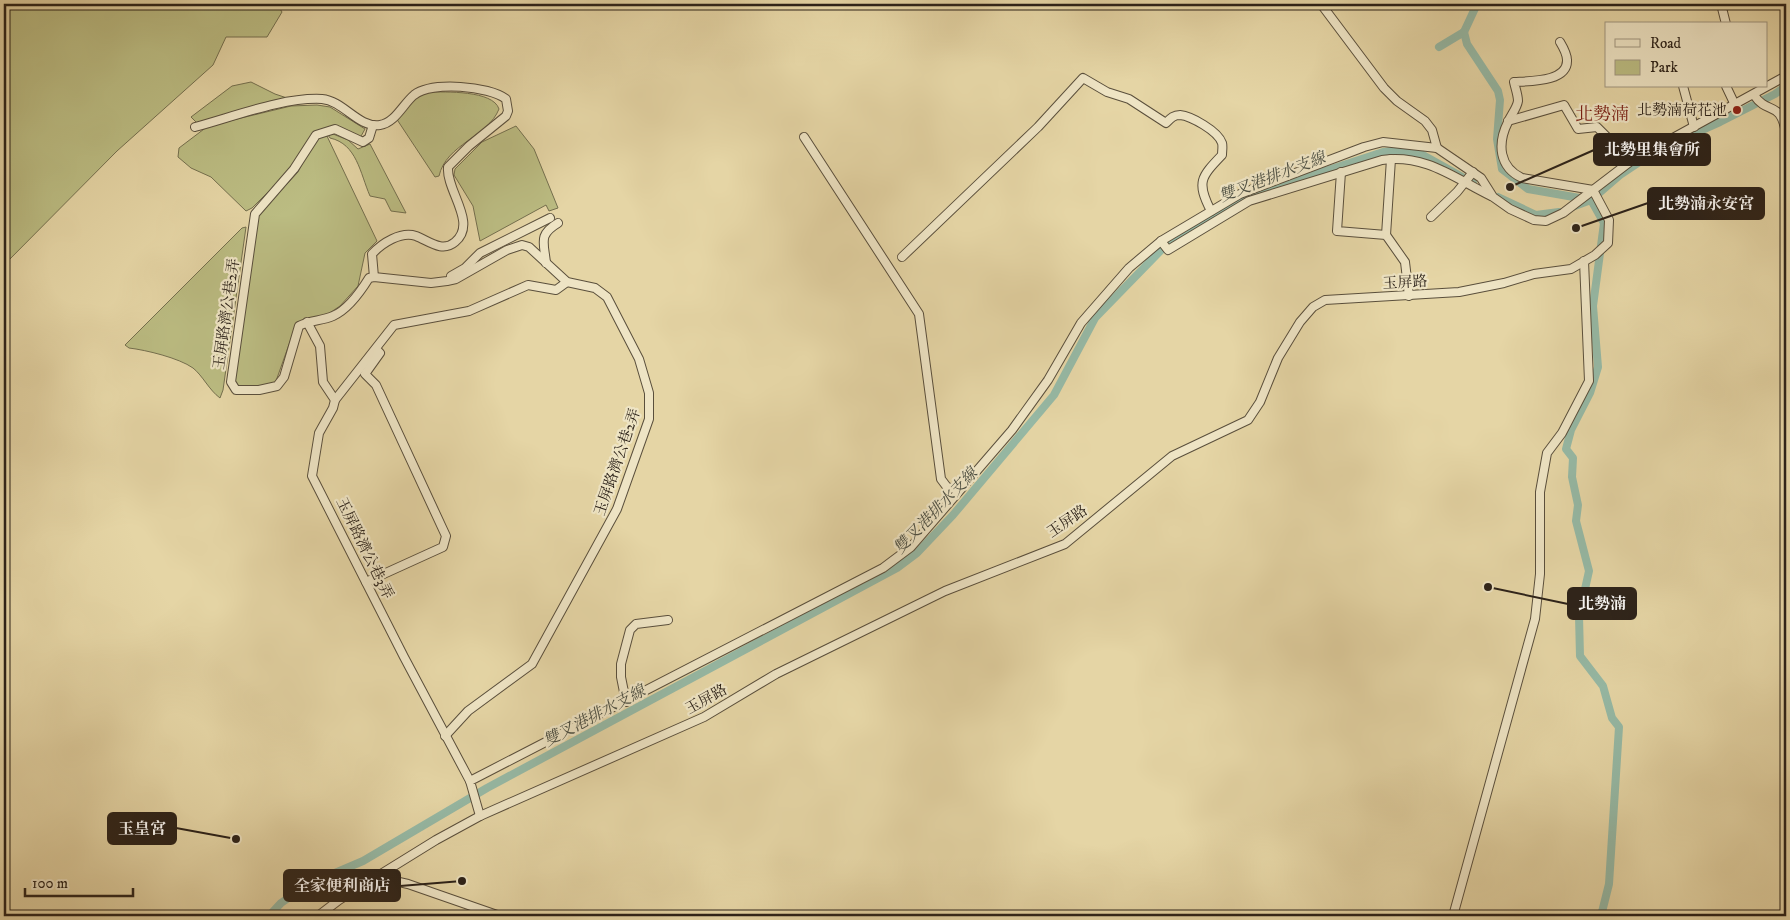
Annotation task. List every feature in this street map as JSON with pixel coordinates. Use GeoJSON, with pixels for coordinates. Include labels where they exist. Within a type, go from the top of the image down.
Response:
{"type":"FeatureCollection","features":[{"type":"Feature","properties":{"kind":"street"},"geometry":{"type":"LineString","coordinates":[[1321,4],[1384,88],[1425,121],[1432,130],[1436,148]]}},
{"type":"Feature","properties":{"kind":"street"},"geometry":{"type":"LineString","coordinates":[[1721,4],[1726,22]]}},
{"type":"Feature","properties":{"kind":"street"},"geometry":{"type":"LineString","coordinates":[[1560,42],[1568,59],[1566,69],[1561,74],[1543,79],[1514,82],[1518,101],[1508,121],[1502,153],[1504,165],[1511,173],[1526,179],[1572,187],[1589,193]]}},
{"type":"Feature","properties":{"kind":"street"},"geometry":{"type":"LineString","coordinates":[[1768,87],[1786,76]]}},
{"type":"Feature","properties":{"kind":"street"},"geometry":{"type":"LineString","coordinates":[[902,258],[1038,127],[1083,78],[1107,92],[1129,99],[1166,123],[1173,116],[1181,115],[1205,126],[1216,134],[1222,144],[1222,155],[1207,170],[1202,180],[1202,192],[1210,211]]}},
{"type":"Feature","properties":{"kind":"street"},"geometry":{"type":"LineString","coordinates":[[195,127],[291,102],[321,99],[340,104],[356,117],[373,125],[390,121],[420,91],[438,87],[490,90],[502,96],[508,105],[506,116],[469,146],[448,167],[448,181],[463,216],[464,225],[460,236],[454,243],[446,246],[438,246],[416,236],[404,236],[384,242],[372,254],[374,277]]}},
{"type":"Feature","properties":{"kind":"street"},"geometry":{"type":"LineString","coordinates":[[1684,88],[1694,127]]}},
{"type":"Feature","properties":{"kind":"street"},"geometry":{"type":"LineString","coordinates":[[1727,88],[1735,105]]}},
{"type":"Feature","properties":{"kind":"street"},"geometry":{"type":"LineString","coordinates":[[1161,241],[1168,250],[1249,201],[1341,172],[1401,158],[1421,161],[1441,168],[1518,213],[1534,220],[1546,221],[1563,213],[1631,161],[1766,88]]}},
{"type":"Feature","properties":{"kind":"street"},"geometry":{"type":"LineString","coordinates":[[1754,95],[1760,105],[1779,111],[1784,117],[1786,132]]}},
{"type":"Feature","properties":{"kind":"street"},"geometry":{"type":"LineString","coordinates":[[1508,121],[1564,105],[1578,129],[1597,127],[1631,161]]}},
{"type":"Feature","properties":{"kind":"street","name":"玉屏路濟公巷2弄"},"geometry":{"type":"LineString","coordinates":[[307,322],[299,326],[284,377],[277,386],[259,390],[236,390],[233,388],[231,382],[255,214],[294,169],[316,135],[335,129],[344,131],[363,142],[369,138],[373,125]]}},
{"type":"Feature","properties":{"kind":"street"},"geometry":{"type":"LineString","coordinates":[[804,137],[918,314],[941,479],[947,487],[959,490]]}},
{"type":"Feature","properties":{"kind":"street"},"geometry":{"type":"LineString","coordinates":[[480,816],[470,781],[883,568],[911,547],[1017,422],[1048,380],[1080,323],[1102,296],[1129,268],[1161,241],[1210,211],[1240,194],[1364,147],[1383,142],[1436,148],[1481,178],[1493,197]]}},
{"type":"Feature","properties":{"kind":"street"},"geometry":{"type":"LineString","coordinates":[[1391,159],[1386,235],[1405,262],[1409,296]]}},
{"type":"Feature","properties":{"kind":"street"},"geometry":{"type":"LineString","coordinates":[[1341,172],[1337,231],[1386,235]]}},
{"type":"Feature","properties":{"kind":"street"},"geometry":{"type":"LineString","coordinates":[[1431,217],[1473,172]]}},
{"type":"Feature","properties":{"kind":"street","name":"玉屏路"},"geometry":{"type":"LineString","coordinates":[[318,916],[436,840],[480,816],[704,717],[776,674],[945,591],[1065,544],[1172,456],[1248,420],[1260,402],[1278,358],[1300,322],[1313,307],[1324,300],[1458,292],[1504,283],[1534,274],[1570,269],[1595,255],[1608,243],[1609,220],[1598,200],[1589,193]]}},
{"type":"Feature","properties":{"kind":"street"},"geometry":{"type":"LineString","coordinates":[[431,283],[451,276],[465,268],[480,253],[550,218]]}},
{"type":"Feature","properties":{"kind":"street"},"geometry":{"type":"LineString","coordinates":[[546,263],[543,236],[546,230],[558,222]]}},
{"type":"Feature","properties":{"kind":"street"},"geometry":{"type":"LineString","coordinates":[[335,400],[323,382],[320,346],[307,322],[334,316],[345,307],[369,278],[431,283],[456,279],[496,254],[522,245],[534,249],[567,282],[556,290],[528,286],[469,311],[394,325],[376,349],[380,353],[365,374],[376,385],[446,536],[446,541],[443,547],[366,582]]}},
{"type":"Feature","properties":{"kind":"street"},"geometry":{"type":"LineString","coordinates":[[1453,916],[1535,619],[1540,574],[1540,492],[1547,453],[1562,433],[1589,381],[1584,261]]}},
{"type":"Feature","properties":{"kind":"street","name":"玉屏路濟公巷2弄"},"geometry":{"type":"LineString","coordinates":[[445,736],[468,711],[532,664],[612,519],[649,419],[649,393],[639,359],[607,297],[595,288],[567,282]]}},
{"type":"Feature","properties":{"kind":"street","name":"玉屏路濟公巷3弄"},"geometry":{"type":"LineString","coordinates":[[376,349],[335,400],[333,408],[319,433],[312,476],[470,781]]}},
{"type":"Feature","properties":{"kind":"street"},"geometry":{"type":"LineString","coordinates":[[626,702],[620,677],[621,664],[630,630],[636,624],[668,620]]}},
{"type":"Feature","properties":{"kind":"street"},"geometry":{"type":"LineString","coordinates":[[377,877],[408,884],[500,916]]}},
{"type":"Feature","properties":{"kind":"green space"},"geometry":{"type":"Polygon","coordinates":[[[4,4],[277,4],[282,12],[267,37],[226,37],[213,65],[117,151],[4,265],[4,4]]]}},
{"type":"Feature","properties":{"kind":"green space"},"geometry":{"type":"Polygon","coordinates":[[[251,82],[275,94],[293,100],[197,123],[191,117],[232,86],[251,82]]]}},
{"type":"Feature","properties":{"kind":"green space"},"geometry":{"type":"Polygon","coordinates":[[[428,92],[456,92],[478,95],[488,98],[499,109],[494,119],[486,127],[450,156],[443,165],[439,176],[435,177],[396,118],[416,98],[428,92]]]}},
{"type":"Feature","properties":{"kind":"green space"},"geometry":{"type":"Polygon","coordinates":[[[317,105],[330,107],[365,129],[360,138],[346,131],[312,135],[290,170],[252,208],[246,211],[211,177],[191,168],[178,157],[179,148],[208,126],[291,106],[317,105]]]}},
{"type":"Feature","properties":{"kind":"green space"},"geometry":{"type":"Polygon","coordinates":[[[516,126],[534,149],[558,208],[549,211],[546,205],[480,241],[473,206],[454,175],[455,169],[482,142],[516,126]]]}},
{"type":"Feature","properties":{"kind":"green space"},"geometry":{"type":"Polygon","coordinates":[[[326,134],[377,241],[365,253],[358,286],[340,306],[325,316],[297,322],[276,381],[272,386],[238,388],[231,379],[256,217],[298,172],[311,146],[320,136],[326,134]]]}},
{"type":"Feature","properties":{"kind":"green space"},"geometry":{"type":"Polygon","coordinates":[[[333,134],[348,140],[358,149],[370,144],[406,213],[391,211],[385,199],[370,196],[352,153],[346,146],[330,138],[328,135],[333,134]]]}},
{"type":"Feature","properties":{"kind":"green space"},"geometry":{"type":"Polygon","coordinates":[[[246,227],[223,390],[220,398],[197,371],[187,364],[162,355],[129,348],[125,345],[242,228],[246,227]]]}},
{"type":"Feature","properties":{"kind":"waterway"},"geometry":{"type":"LineString","coordinates":[[1439,47],[1464,32],[1477,4]]}},
{"type":"Feature","properties":{"kind":"waterway"},"geometry":{"type":"LineString","coordinates":[[1464,32],[1467,44],[1498,91],[1500,100],[1497,139],[1502,169],[1528,189],[1591,200],[1604,223],[1593,306],[1598,367],[1590,393],[1571,430],[1566,449],[1573,458],[1572,477],[1578,505],[1576,521],[1589,571],[1579,616],[1580,656],[1603,686],[1612,718],[1619,727],[1609,884],[1601,916]]}},
{"type":"Feature","properties":{"kind":"waterway"},"geometry":{"type":"LineString","coordinates":[[1572,207],[1591,200],[1620,175],[1641,161],[1775,94],[1786,86]]}},
{"type":"Feature","properties":{"kind":"waterway","name":"雙叉港排水支線"},"geometry":{"type":"LineString","coordinates":[[269,916],[281,903],[309,884],[363,861],[487,788],[897,568],[917,553],[953,515],[1054,395],[1095,318],[1168,243],[1226,207],[1252,195],[1383,152],[1395,151],[1421,154],[1473,183]]}},
{"type":"Feature","properties":{"kind":"waterway","name":"雙叉港排水支線"},"geometry":{"type":"LineString","coordinates":[[1498,197],[1536,215],[1559,212]]}},
{"type":"Feature","properties":{"kind":"place","name":"北勢湳荷花池"},"geometry":{"type":"Point","coordinates":[1737,110]}},
{"type":"Feature","properties":{"kind":"place","name":"北勢里集會所"},"geometry":{"type":"Point","coordinates":[1510,187]}},
{"type":"Feature","properties":{"kind":"place","name":"北勢湳永安宮"},"geometry":{"type":"Point","coordinates":[1576,228]}},
{"type":"Feature","properties":{"kind":"place","name":"北勢湳"},"geometry":{"type":"Point","coordinates":[1488,587]}},
{"type":"Feature","properties":{"kind":"place","name":"玉皇宮"},"geometry":{"type":"Point","coordinates":[236,839]}},
{"type":"Feature","properties":{"kind":"place","name":"全家便利商店"},"geometry":{"type":"Point","coordinates":[462,881]}},
{"type":"Feature","properties":{"kind":"district","name":"北勢湳"},"geometry":{"type":"Point","coordinates":[1602,114]}}]}
